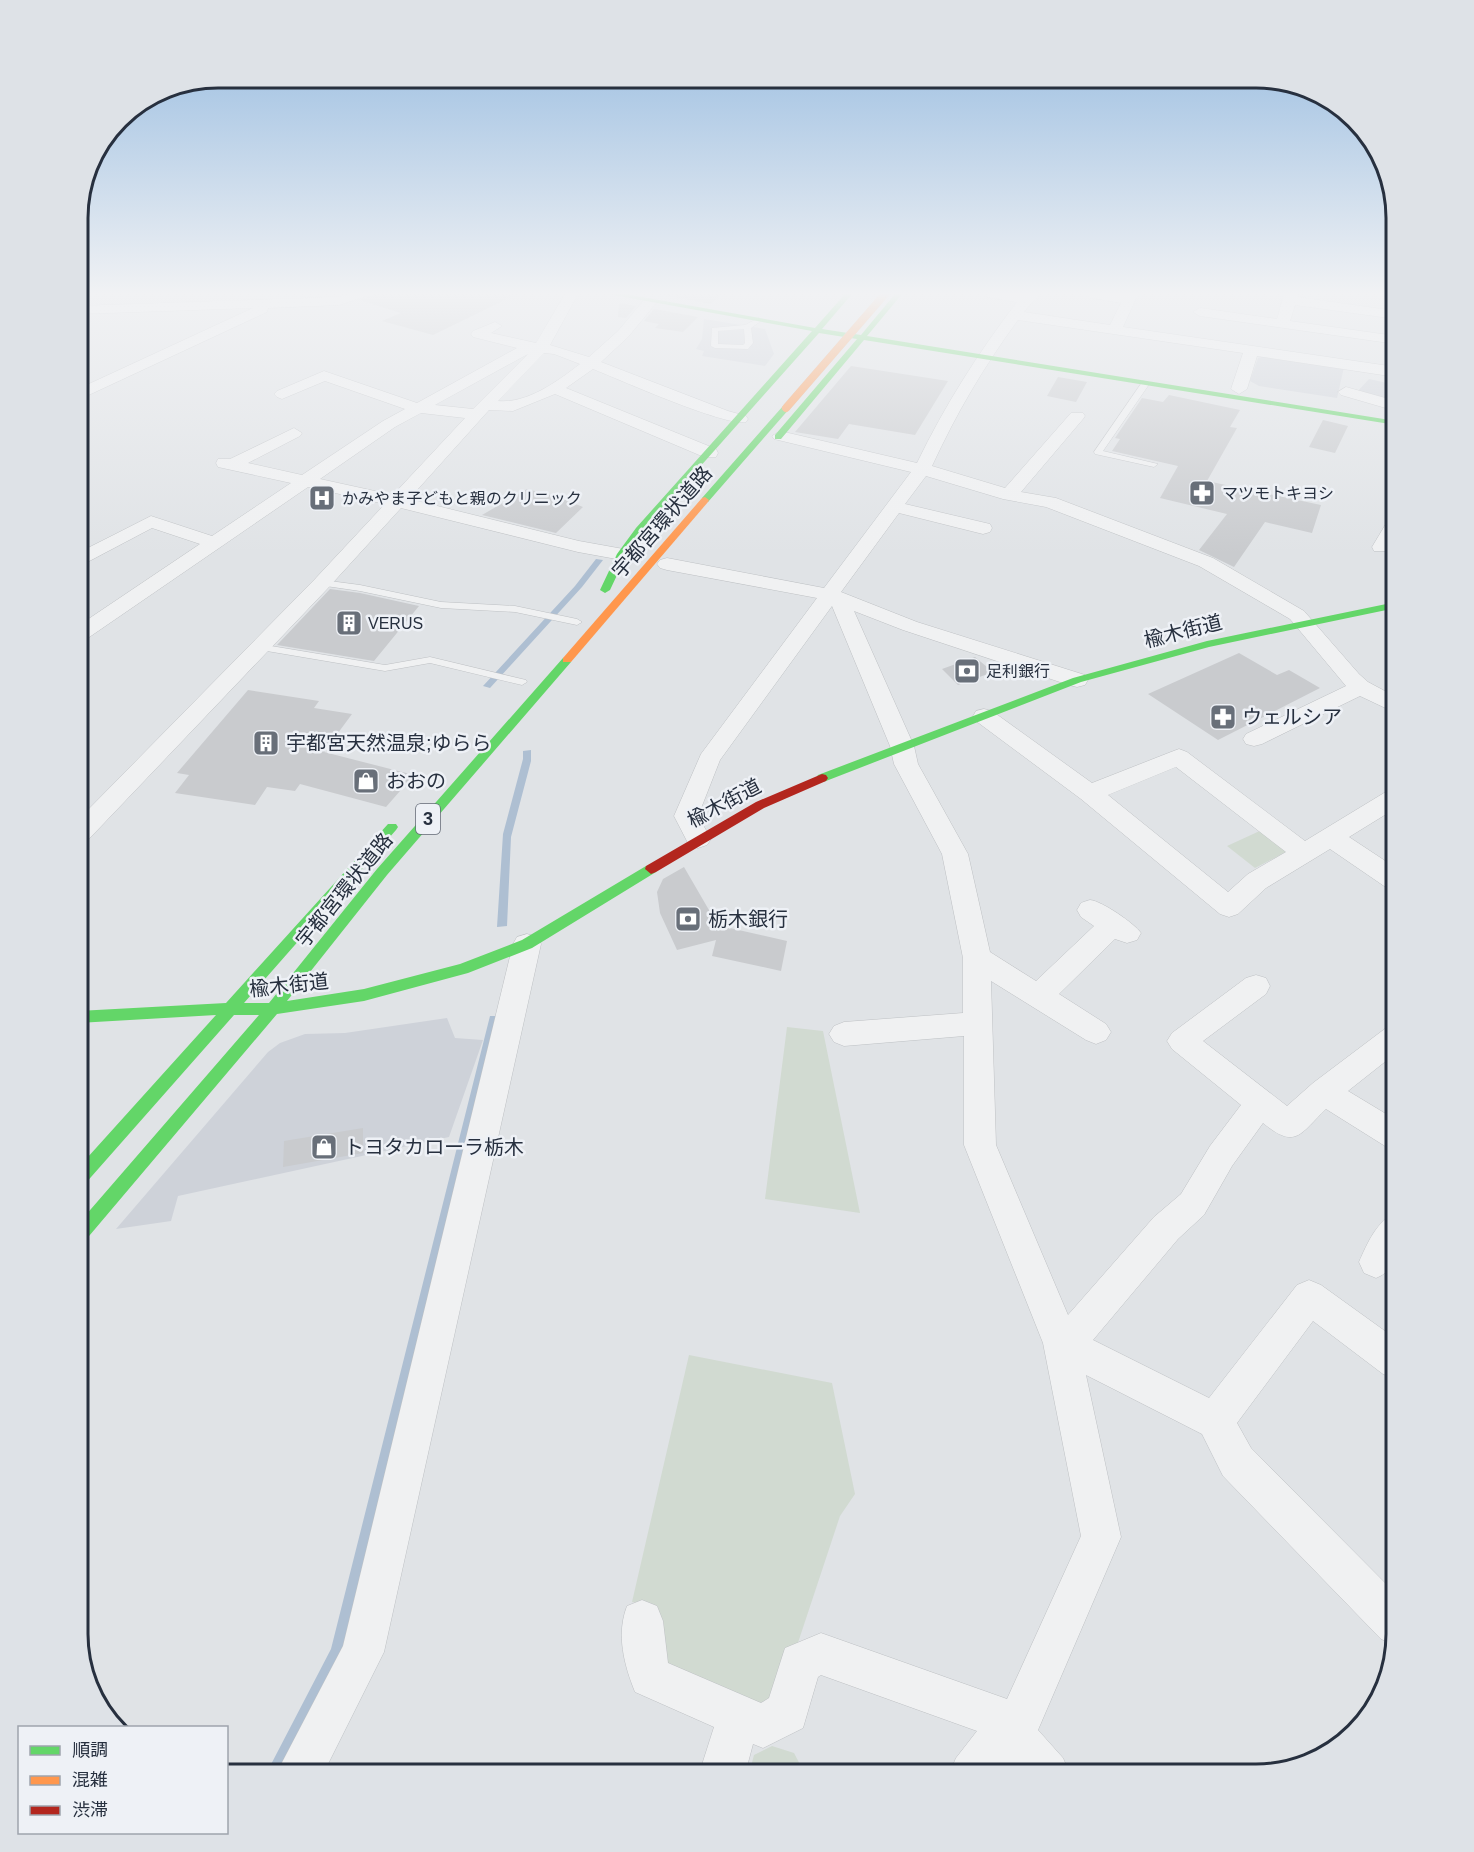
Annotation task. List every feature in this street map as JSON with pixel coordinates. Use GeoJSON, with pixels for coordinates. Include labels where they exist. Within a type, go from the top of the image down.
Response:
{"type":"FeatureCollection","features":[{"type":"Feature","properties":{"kind":"main road"},"geometry":{"type":"LineString","coordinates":[[622,554],[646,522],[773,380]]}},
{"type":"Feature","properties":{"kind":"main road","name":"宇都宮環状道路"},"geometry":{"type":"LineString","coordinates":[[622,554],[602,594],[790,380]]}},
{"type":"Feature","properties":{"kind":"main road","name":"宇都宮環状道路"},"geometry":{"type":"LineString","coordinates":[[88,1224],[273,1009],[382,872],[616,606],[810,380]]}},
{"type":"Feature","properties":{"kind":"main road","name":"3"},"geometry":{"type":"LineString","coordinates":[[616,606],[667,564],[826,380]]}},
{"type":"Feature","properties":{"kind":"main road"},"geometry":{"type":"LineString","coordinates":[[1132,380],[1386,421]]}},
{"type":"Feature","properties":{"kind":"main road"},"geometry":{"type":"LineString","coordinates":[[1179,380],[1386,412]]}},
{"type":"Feature","properties":{"kind":"main road","name":"楡木街道"},"geometry":{"type":"LineString","coordinates":[[88,1016],[273,1009],[364,995],[463,969],[527,944],[699,839],[780,795],[851,765],[1077,680],[1173,652],[1386,607]]}},
{"type":"Feature","properties":{"kind":"main road","name":"宇都宮環状道路"},"geometry":{"type":"LineString","coordinates":[[88,1168],[402,816]]}},
{"type":"Feature","properties":{"kind":"street"},"geometry":{"type":"LineString","coordinates":[[89,390],[109,380]]}},
{"type":"Feature","properties":{"kind":"street"},"geometry":{"type":"LineString","coordinates":[[282,394],[314,380]]}},
{"type":"Feature","properties":{"kind":"street"},"geometry":{"type":"LineString","coordinates":[[337,380],[417,408],[481,409],[511,406],[555,389],[566,380]]}},
{"type":"Feature","properties":{"kind":"street"},"geometry":{"type":"LineString","coordinates":[[89,629],[390,424],[472,380]]}},
{"type":"Feature","properties":{"kind":"street"},"geometry":{"type":"LineString","coordinates":[[89,824],[322,583],[394,501],[511,380]]}},
{"type":"Feature","properties":{"kind":"street"},"geometry":{"type":"LineString","coordinates":[[634,380],[723,415],[740,419]]}},
{"type":"Feature","properties":{"kind":"street"},"geometry":{"type":"LineString","coordinates":[[699,839],[686,816],[709,759],[834,597],[922,469],[948,415],[969,380]]}},
{"type":"Feature","properties":{"kind":"street"},"geometry":{"type":"LineString","coordinates":[[1239,389],[1242,380]]}},
{"type":"Feature","properties":{"kind":"street"},"geometry":{"type":"LineString","coordinates":[[555,389],[710,453]]}},
{"type":"Feature","properties":{"kind":"street"},"geometry":{"type":"LineString","coordinates":[[1346,392],[1386,403]]}},
{"type":"Feature","properties":{"kind":"street"},"geometry":{"type":"LineString","coordinates":[[1009,495],[1077,416]]}},
{"type":"Feature","properties":{"kind":"street"},"geometry":{"type":"LineString","coordinates":[[294,433],[228,464],[305,480],[578,546],[622,554]]}},
{"type":"Feature","properties":{"kind":"street"},"geometry":{"type":"LineString","coordinates":[[780,436],[922,469],[1009,495],[1050,502],[1206,562],[1297,615],[1360,687],[1386,701]]}},
{"type":"Feature","properties":{"kind":"street"},"geometry":{"type":"LineString","coordinates":[[894,507],[983,528]]}},
{"type":"Feature","properties":{"kind":"street"},"geometry":{"type":"LineString","coordinates":[[89,555],[151,521],[214,543]]}},
{"type":"Feature","properties":{"kind":"street"},"geometry":{"type":"LineString","coordinates":[[1381,547],[1386,539]]}},
{"type":"Feature","properties":{"kind":"street"},"geometry":{"type":"LineString","coordinates":[[667,564],[834,597],[910,626],[1077,680]]}},
{"type":"Feature","properties":{"kind":"street"},"geometry":{"type":"LineString","coordinates":[[834,597],[902,746],[906,764],[956,854],[977,958],[980,1145],[1061,1342],[1101,1537],[1023,1713],[1010,1732],[990,1749],[979,1764]]}},
{"type":"Feature","properties":{"kind":"street"},"geometry":{"type":"LineString","coordinates":[[1254,739],[1360,687]]}},
{"type":"Feature","properties":{"kind":"street"},"geometry":{"type":"LineString","coordinates":[[984,716],[1090,793],[1229,907],[1257,881],[1330,837],[1386,810]]}},
{"type":"Feature","properties":{"kind":"street"},"geometry":{"type":"LineString","coordinates":[[1090,793],[1179,757],[1304,853]]}},
{"type":"Feature","properties":{"kind":"street"},"geometry":{"type":"LineString","coordinates":[[1330,837],[1386,874]]}},
{"type":"Feature","properties":{"kind":"street"},"geometry":{"type":"LineString","coordinates":[[1039,996],[1110,922]]}},
{"type":"Feature","properties":{"kind":"street"},"geometry":{"type":"LineString","coordinates":[[304,1764],[363,1652],[527,944]]}},
{"type":"Feature","properties":{"kind":"street"},"geometry":{"type":"LineString","coordinates":[[977,958],[1096,1032]]}},
{"type":"Feature","properties":{"kind":"street"},"geometry":{"type":"LineString","coordinates":[[1257,986],[1182,1041],[1288,1125],[1324,1092],[1386,1044]]}},
{"type":"Feature","properties":{"kind":"street"},"geometry":{"type":"LineString","coordinates":[[844,1034],[979,1023]]}},
{"type":"Feature","properties":{"kind":"street"},"geometry":{"type":"LineString","coordinates":[[1324,1092],[1386,1130]]}},
{"type":"Feature","properties":{"kind":"street"},"geometry":{"type":"LineString","coordinates":[[1061,1342],[1082,1326],[1166,1228],[1181,1219],[1199,1199],[1222,1156],[1260,1103]]}},
{"type":"Feature","properties":{"kind":"street"},"geometry":{"type":"LineString","coordinates":[[1376,1262],[1386,1245]]}},
{"type":"Feature","properties":{"kind":"street"},"geometry":{"type":"LineString","coordinates":[[1215,1421],[1309,1297],[1386,1353]]}},
{"type":"Feature","properties":{"kind":"street"},"geometry":{"type":"LineString","coordinates":[[1061,1342],[1215,1421],[1237,1462],[1386,1614]]}},
{"type":"Feature","properties":{"kind":"street"},"geometry":{"type":"LineString","coordinates":[[642,1621],[644,1650],[650,1677],[763,1726],[787,1712],[800,1663],[821,1654],[991,1714],[1038,1764]]}},
{"type":"Feature","properties":{"kind":"street"},"geometry":{"type":"LineString","coordinates":[[725,1764],[740,1715]]}},
{"type":"Feature","properties":{"kind":"lane"},"geometry":{"type":"LineString","coordinates":[[1146,383],[1098,452],[1154,465]]}},
{"type":"Feature","properties":{"kind":"lane"},"geometry":{"type":"LineString","coordinates":[[322,583],[360,588],[441,605],[515,609],[577,622]]}},
{"type":"Feature","properties":{"kind":"lane"},"geometry":{"type":"LineString","coordinates":[[259,647],[385,668],[430,660],[522,682]]}},
{"type":"Feature","properties":{"kind":"shaded area"},"geometry":{"type":"Polygon","coordinates":[[[1341,380],[1337,398],[1259,386],[1250,381],[1341,380]]]}},
{"type":"Feature","properties":{"kind":"shaded area"},"geometry":{"type":"Polygon","coordinates":[[[1368,380],[1386,383],[1386,401],[1357,392],[1368,380]]]}},
{"type":"Feature","properties":{"kind":"shaded area"},"geometry":{"type":"Polygon","coordinates":[[[1264,829],[1286,852],[1255,868],[1227,846],[1264,829]]]}},
{"type":"Feature","properties":{"kind":"shaded area"},"geometry":{"type":"Polygon","coordinates":[[[447,1018],[455,1038],[483,1040],[449,1137],[178,1196],[171,1221],[116,1229],[268,1052],[280,1043],[305,1034],[345,1033],[447,1018]]]}},
{"type":"Feature","properties":{"kind":"shaded area"},"geometry":{"type":"Polygon","coordinates":[[[787,1027],[823,1031],[860,1213],[765,1199],[787,1027]]]}},
{"type":"Feature","properties":{"kind":"shaded area"},"geometry":{"type":"Polygon","coordinates":[[[689,1355],[832,1383],[855,1494],[840,1516],[782,1691],[758,1707],[662,1660],[651,1606],[632,1602],[689,1355]]]}},
{"type":"Feature","properties":{"kind":"shaded area"},"geometry":{"type":"Polygon","coordinates":[[[772,1746],[794,1753],[800,1764],[752,1764],[754,1755],[772,1746]]]}},
{"type":"Feature","properties":{"kind":"water"},"geometry":{"type":"Polygon","coordinates":[[[596,559],[603,560],[582,587],[490,688],[483,686],[575,586],[596,559]]]}},
{"type":"Feature","properties":{"kind":"water"},"geometry":{"type":"Polygon","coordinates":[[[531,750],[531,761],[511,837],[507,926],[497,927],[503,834],[523,759],[523,751],[531,750]]]}},
{"type":"Feature","properties":{"kind":"water"},"geometry":{"type":"Polygon","coordinates":[[[490,1016],[501,1016],[350,1648],[294,1764],[271,1764],[331,1649],[490,1016]]]}},
{"type":"Feature","properties":{"kind":"building"},"geometry":{"type":"Polygon","coordinates":[[[839,380],[948,381],[915,435],[849,424],[838,439],[795,432],[839,380]]]}},
{"type":"Feature","properties":{"kind":"building"},"geometry":{"type":"Polygon","coordinates":[[[1056,380],[1087,382],[1076,402],[1047,396],[1056,380]]]}},
{"type":"Feature","properties":{"kind":"building"},"geometry":{"type":"Polygon","coordinates":[[[1169,395],[1240,410],[1230,427],[1237,428],[1207,481],[1321,505],[1312,533],[1265,522],[1234,567],[1199,550],[1227,514],[1160,498],[1178,466],[1112,451],[1120,439],[1115,438],[1142,398],[1163,402],[1169,395]]]}},
{"type":"Feature","properties":{"kind":"building"},"geometry":{"type":"Polygon","coordinates":[[[1323,420],[1348,426],[1335,453],[1309,447],[1323,420]]]}},
{"type":"Feature","properties":{"kind":"building"},"geometry":{"type":"Polygon","coordinates":[[[527,489],[558,497],[583,507],[556,533],[482,515],[527,489]]]}},
{"type":"Feature","properties":{"kind":"building","name":"VERUS"},"geometry":{"type":"Polygon","coordinates":[[[330,589],[419,606],[374,661],[277,645],[330,589]]]}},
{"type":"Feature","properties":{"kind":"building","name":"ウェルシア"},"geometry":{"type":"Polygon","coordinates":[[[1239,653],[1277,675],[1289,670],[1320,688],[1218,740],[1148,694],[1239,653]]]}},
{"type":"Feature","properties":{"kind":"building","name":"足利銀行"},"geometry":{"type":"Polygon","coordinates":[[[975,657],[993,672],[958,685],[942,669],[975,657]]]}},
{"type":"Feature","properties":{"kind":"building","name":"宇都宮天然温泉;ゆらら"},"geometry":{"type":"Polygon","coordinates":[[[248,690],[319,701],[314,708],[352,714],[324,752],[414,775],[386,807],[300,784],[295,791],[267,787],[255,805],[175,793],[189,775],[177,773],[248,690]]]}},
{"type":"Feature","properties":{"kind":"building","name":"栃木銀行"},"geometry":{"type":"Polygon","coordinates":[[[684,867],[720,929],[721,926],[787,941],[781,971],[712,956],[716,940],[677,950],[660,913],[657,892],[663,879],[684,867]]]}},
{"type":"Feature","properties":{"kind":"building","name":"トヨタカローラ栃木"},"geometry":{"type":"Polygon","coordinates":[[[363,1128],[363,1153],[283,1167],[284,1141],[363,1128]]]}},
{"type":"Feature","properties":{"kind":"traffic: fast"},"geometry":{"type":"LineString","coordinates":[[605,590],[622,554],[639,530],[772,380]]}},
{"type":"Feature","properties":{"kind":"traffic: fast"},"geometry":{"type":"LineString","coordinates":[[778,437],[826,380]]}},
{"type":"Feature","properties":{"kind":"traffic: fast"},"geometry":{"type":"LineString","coordinates":[[1130,380],[1386,421]]}},
{"type":"Feature","properties":{"kind":"traffic: fast"},"geometry":{"type":"LineString","coordinates":[[705,500],[786,408]]}},
{"type":"Feature","properties":{"kind":"traffic: fast"},"geometry":{"type":"LineString","coordinates":[[822,778],[1077,680],[1207,644],[1386,607]]}},
{"type":"Feature","properties":{"kind":"traffic: fast"},"geometry":{"type":"LineString","coordinates":[[88,1224],[273,1009],[382,872],[567,660]]}},
{"type":"Feature","properties":{"kind":"traffic: fast"},"geometry":{"type":"LineString","coordinates":[[88,1168],[392,827]]}},
{"type":"Feature","properties":{"kind":"traffic: fast"},"geometry":{"type":"LineString","coordinates":[[88,1016],[273,1009],[364,995],[463,969],[527,944],[651,869]]}},
{"type":"Feature","properties":{"kind":"traffic: slow"},"geometry":{"type":"LineString","coordinates":[[786,408],[810,380]]}},
{"type":"Feature","properties":{"kind":"traffic: slow"},"geometry":{"type":"LineString","coordinates":[[567,660],[705,500]]}},
{"type":"Feature","properties":{"kind":"traffic: jam"},"geometry":{"type":"LineString","coordinates":[[651,869],[760,805],[822,778]]}},
{"type":"Feature","properties":{"kind":"place","name":"マツモトキヨシ"},"geometry":{"type":"Point","coordinates":[1202,493]}},
{"type":"Feature","properties":{"kind":"place","name":"かみやま子どもと親のクリニック"},"geometry":{"type":"Point","coordinates":[322,498]}},
{"type":"Feature","properties":{"kind":"place","name":"VERUS"},"geometry":{"type":"Point","coordinates":[349,623]}},
{"type":"Feature","properties":{"kind":"place","name":"足利銀行"},"geometry":{"type":"Point","coordinates":[967,671]}},
{"type":"Feature","properties":{"kind":"place","name":"ウェルシア"},"geometry":{"type":"Point","coordinates":[1223,717]}},
{"type":"Feature","properties":{"kind":"place","name":"宇都宮天然温泉;ゆらら"},"geometry":{"type":"Point","coordinates":[266,743]}},
{"type":"Feature","properties":{"kind":"place","name":"おおの"},"geometry":{"type":"Point","coordinates":[366,781]}},
{"type":"Feature","properties":{"kind":"place","name":"栃木銀行"},"geometry":{"type":"Point","coordinates":[688,919]}},
{"type":"Feature","properties":{"kind":"place","name":"トヨタカローラ栃木"},"geometry":{"type":"Point","coordinates":[324,1147]}}]}
